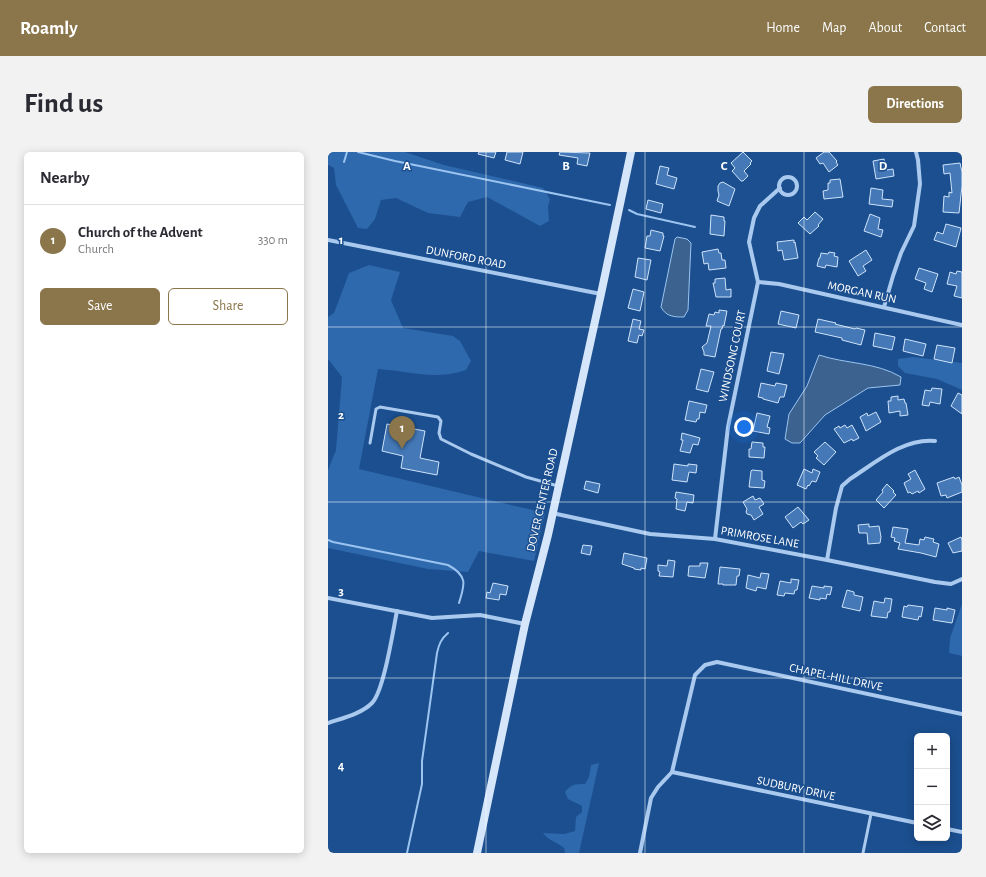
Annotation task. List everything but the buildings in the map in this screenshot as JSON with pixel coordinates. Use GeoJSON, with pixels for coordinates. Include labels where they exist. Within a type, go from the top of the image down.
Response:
{"type":"FeatureCollection","features":[{"type":"Feature","properties":{"kind":"street","name":"DOVER CENTER ROAD"},"geometry":{"type":"LineString","coordinates":[[477,853],[525,624],[552,513],[601,294],[630,152]]}},
{"type":"Feature","properties":{"kind":"street"},"geometry":{"type":"LineString","coordinates":[[884,307],[901,252],[914,226],[920,184],[916,152]]}},
{"type":"Feature","properties":{"kind":"street","name":"WINDSONG COURT"},"geometry":{"type":"LineString","coordinates":[[715,539],[728,428],[758,282],[749,242],[754,218],[760,206],[780,188],[781,181],[785,178],[793,178],[797,188],[792,194],[785,194],[780,188]]}},
{"type":"Feature","properties":{"kind":"street","name":"DUNFORD ROAD"},"geometry":{"type":"LineString","coordinates":[[328,240],[601,294]]}},
{"type":"Feature","properties":{"kind":"street","name":"MORGAN RUN"},"geometry":{"type":"LineString","coordinates":[[758,282],[779,284],[962,325]]}},
{"type":"Feature","properties":{"kind":"street"},"geometry":{"type":"LineString","coordinates":[[826,560],[836,508],[842,486],[850,478],[909,443],[924,440],[935,441]]}},
{"type":"Feature","properties":{"kind":"street","name":"PRIMROSE LANE"},"geometry":{"type":"LineString","coordinates":[[552,513],[650,534],[715,539],[935,582],[950,584],[962,578]]}},
{"type":"Feature","properties":{"kind":"street"},"geometry":{"type":"LineString","coordinates":[[328,598],[432,618],[480,615],[525,624]]}},
{"type":"Feature","properties":{"kind":"street"},"geometry":{"type":"LineString","coordinates":[[328,723],[360,712],[373,702],[381,688],[397,611]]}},
{"type":"Feature","properties":{"kind":"street","name":"CHAPEL-HILL DRIVE"},"geometry":{"type":"LineString","coordinates":[[672,772],[695,675],[705,665],[717,662],[962,714]]}},
{"type":"Feature","properties":{"kind":"street"},"geometry":{"type":"LineString","coordinates":[[640,853],[651,798],[658,787],[672,772]]}},
{"type":"Feature","properties":{"kind":"street","name":"SUDBURY DRIVE"},"geometry":{"type":"LineString","coordinates":[[672,772],[914,822]]}},
{"type":"Feature","properties":{"kind":"street"},"geometry":{"type":"LineString","coordinates":[[950,830],[962,832]]}},
{"type":"Feature","properties":{"kind":"lane"},"geometry":{"type":"LineString","coordinates":[[370,443],[376,409],[380,407],[438,417],[441,421],[439,433],[441,439],[526,478],[558,486]]}},
{"type":"Feature","properties":{"kind":"lane"},"geometry":{"type":"LineString","coordinates":[[863,853],[871,814]]}},
{"type":"Feature","properties":{"kind":"shaded area"},"geometry":{"type":"Polygon","coordinates":[[[328,152],[405,152],[444,165],[543,188],[550,199],[548,207],[549,221],[540,226],[487,197],[468,202],[460,217],[428,213],[396,198],[381,200],[375,219],[367,229],[358,228],[336,185],[334,168],[328,165],[328,152]]]}},
{"type":"Feature","properties":{"kind":"shaded area"},"geometry":{"type":"Polygon","coordinates":[[[677,237],[687,239],[691,243],[688,310],[684,317],[668,315],[661,307],[675,239],[677,237]]]}},
{"type":"Feature","properties":{"kind":"shaded area"},"geometry":{"type":"Polygon","coordinates":[[[369,265],[400,272],[391,300],[403,328],[453,336],[460,341],[471,361],[466,370],[443,375],[378,369],[359,469],[545,513],[534,561],[479,551],[468,572],[428,569],[328,548],[328,470],[336,450],[342,377],[328,359],[328,317],[334,313],[349,273],[369,265]]]}},
{"type":"Feature","properties":{"kind":"shaded area"},"geometry":{"type":"Polygon","coordinates":[[[819,355],[881,368],[901,377],[900,385],[868,388],[825,415],[800,443],[792,443],[785,439],[789,414],[807,386],[819,355]]]}},
{"type":"Feature","properties":{"kind":"shaded area"},"geometry":{"type":"Polygon","coordinates":[[[913,357],[962,363],[962,390],[937,379],[905,373],[898,366],[898,359],[913,357]]]}},
{"type":"Feature","properties":{"kind":"shaded area"},"geometry":{"type":"Polygon","coordinates":[[[962,604],[962,656],[949,653],[950,638],[962,604]]]}},
{"type":"Feature","properties":{"kind":"shaded area"},"geometry":{"type":"Polygon","coordinates":[[[599,763],[579,853],[565,853],[564,848],[543,833],[564,834],[575,831],[576,817],[582,812],[582,806],[568,799],[565,792],[569,787],[574,785],[585,784],[589,777],[591,765],[599,763]]]}},
{"type":"Feature","properties":{"kind":"waterway"},"geometry":{"type":"LineString","coordinates":[[344,162],[347,152]]}},
{"type":"Feature","properties":{"kind":"waterway"},"geometry":{"type":"LineString","coordinates":[[358,152],[610,205]]}},
{"type":"Feature","properties":{"kind":"waterway"},"geometry":{"type":"LineString","coordinates":[[629,210],[637,214],[695,227]]}},
{"type":"Feature","properties":{"kind":"waterway"},"geometry":{"type":"LineString","coordinates":[[328,540],[448,565],[462,577],[463,591],[459,603]]}},
{"type":"Feature","properties":{"kind":"waterway"},"geometry":{"type":"LineString","coordinates":[[407,853],[422,784],[422,761],[437,653],[441,642],[448,633]]}},
{"type":"Feature","properties":{"kind":"place","name":"Church of the Advent"},"geometry":{"type":"Point","coordinates":[402,449]}}]}
